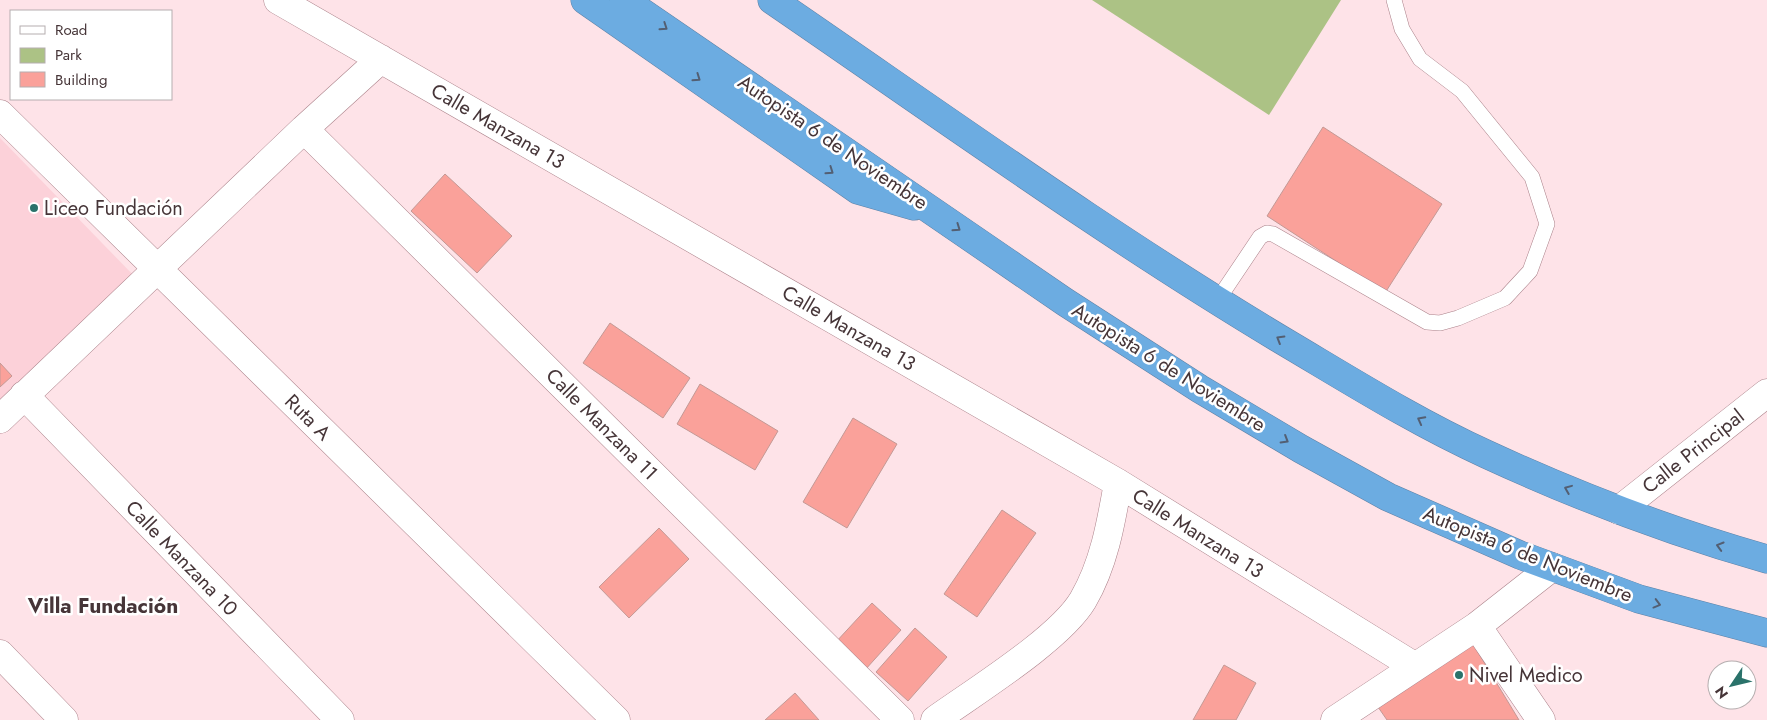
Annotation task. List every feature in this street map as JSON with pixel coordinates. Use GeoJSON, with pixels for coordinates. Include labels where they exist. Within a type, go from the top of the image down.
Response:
{"type":"FeatureCollection","features":[{"type":"Feature","properties":{"kind":"highway"},"geometry":{"type":"LineString","coordinates":[[585,0],[858,190],[933,211]]}},
{"type":"Feature","properties":{"kind":"highway","name":"Autopista 6 de Noviembre"},"geometry":{"type":"LineString","coordinates":[[624,0],[1073,307],[1200,389],[1301,449],[1388,497],[1520,555],[1639,599],[1767,633]]}},
{"type":"Feature","properties":{"kind":"highway"},"geometry":{"type":"LineString","coordinates":[[772,0],[1152,261],[1376,396],[1484,453],[1619,510],[1708,542],[1767,559]]}},
{"type":"Feature","properties":{"kind":"street","name":"Calle Manzana 13"},"geometry":{"type":"LineString","coordinates":[[278,0],[1118,483],[1414,666]]}},
{"type":"Feature","properties":{"kind":"street"},"geometry":{"type":"LineString","coordinates":[[0,419],[304,129],[381,59]]}},
{"type":"Feature","properties":{"kind":"street","name":"Ruta A"},"geometry":{"type":"LineString","coordinates":[[0,114],[616,720]]}},
{"type":"Feature","properties":{"kind":"street","name":"Calle Manzana 11"},"geometry":{"type":"LineString","coordinates":[[304,129],[900,720]]}},
{"type":"Feature","properties":{"kind":"street","name":"Calle Principal"},"geometry":{"type":"LineString","coordinates":[[1619,510],[1767,393]]}},
{"type":"Feature","properties":{"kind":"street","name":"Calle Manzana 10"},"geometry":{"type":"LineString","coordinates":[[24,395],[340,720]]}},
{"type":"Feature","properties":{"kind":"street"},"geometry":{"type":"LineString","coordinates":[[936,720],[1055,631],[1083,601],[1108,542],[1118,483]]}},
{"type":"Feature","properties":{"kind":"street"},"geometry":{"type":"LineString","coordinates":[[1334,720],[1477,626],[1552,567]]}},
{"type":"Feature","properties":{"kind":"street"},"geometry":{"type":"LineString","coordinates":[[1477,626],[1541,720]]}},
{"type":"Feature","properties":{"kind":"street"},"geometry":{"type":"LineString","coordinates":[[0,654],[64,720]]}},
{"type":"Feature","properties":{"kind":"lane"},"geometry":{"type":"LineString","coordinates":[[1217,301],[1260,238],[1267,233],[1277,236],[1427,322],[1440,323],[1458,318],[1505,298],[1530,271],[1547,224],[1532,178],[1462,91],[1420,59],[1402,29],[1394,0]]}},
{"type":"Feature","properties":{"kind":"shaded area","name":"Liceo Fundación"},"geometry":{"type":"Polygon","coordinates":[[[0,138],[137,279],[0,414],[0,138]]]}},
{"type":"Feature","properties":{"kind":"green space"},"geometry":{"type":"Polygon","coordinates":[[[1092,0],[1341,0],[1269,115],[1092,0]]]}},
{"type":"Feature","properties":{"kind":"building"},"geometry":{"type":"Polygon","coordinates":[[[1323,127],[1442,204],[1385,293],[1267,216],[1323,127]]]}},
{"type":"Feature","properties":{"kind":"building"},"geometry":{"type":"Polygon","coordinates":[[[445,174],[512,236],[477,273],[411,211],[445,174]]]}},
{"type":"Feature","properties":{"kind":"building"},"geometry":{"type":"Polygon","coordinates":[[[610,323],[690,378],[663,418],[583,363],[610,323]]]}},
{"type":"Feature","properties":{"kind":"building"},"geometry":{"type":"Polygon","coordinates":[[[0,363],[12,376],[0,387],[0,363]]]}},
{"type":"Feature","properties":{"kind":"building"},"geometry":{"type":"Polygon","coordinates":[[[700,384],[778,431],[755,470],[677,424],[700,384]]]}},
{"type":"Feature","properties":{"kind":"building"},"geometry":{"type":"Polygon","coordinates":[[[853,418],[897,444],[847,528],[803,502],[853,418]]]}},
{"type":"Feature","properties":{"kind":"building"},"geometry":{"type":"Polygon","coordinates":[[[1002,510],[1036,533],[977,617],[944,594],[1002,510]]]}},
{"type":"Feature","properties":{"kind":"building"},"geometry":{"type":"Polygon","coordinates":[[[659,528],[689,559],[629,618],[599,587],[659,528]]]}},
{"type":"Feature","properties":{"kind":"building"},"geometry":{"type":"Polygon","coordinates":[[[872,603],[901,630],[865,670],[835,643],[872,603]]]}},
{"type":"Feature","properties":{"kind":"building"},"geometry":{"type":"Polygon","coordinates":[[[915,628],[947,657],[908,701],[876,672],[915,628]]]}},
{"type":"Feature","properties":{"kind":"building","name":"Nivel Medico"},"geometry":{"type":"Polygon","coordinates":[[[1473,644],[1519,720],[1387,720],[1378,707],[1473,644]]]}},
{"type":"Feature","properties":{"kind":"building"},"geometry":{"type":"Polygon","coordinates":[[[1224,665],[1256,683],[1236,720],[1193,720],[1224,665]]]}},
{"type":"Feature","properties":{"kind":"building"},"geometry":{"type":"Polygon","coordinates":[[[795,693],[819,720],[765,720],[795,693]]]}},
{"type":"Feature","properties":{"kind":"place","name":"Liceo Fundación"},"geometry":{"type":"Point","coordinates":[34,208]}},
{"type":"Feature","properties":{"kind":"place","name":"Nivel Medico"},"geometry":{"type":"Point","coordinates":[1459,675]}},
{"type":"Feature","properties":{"kind":"district","name":"Villa Fundación"},"geometry":{"type":"Point","coordinates":[103,606]}}]}
